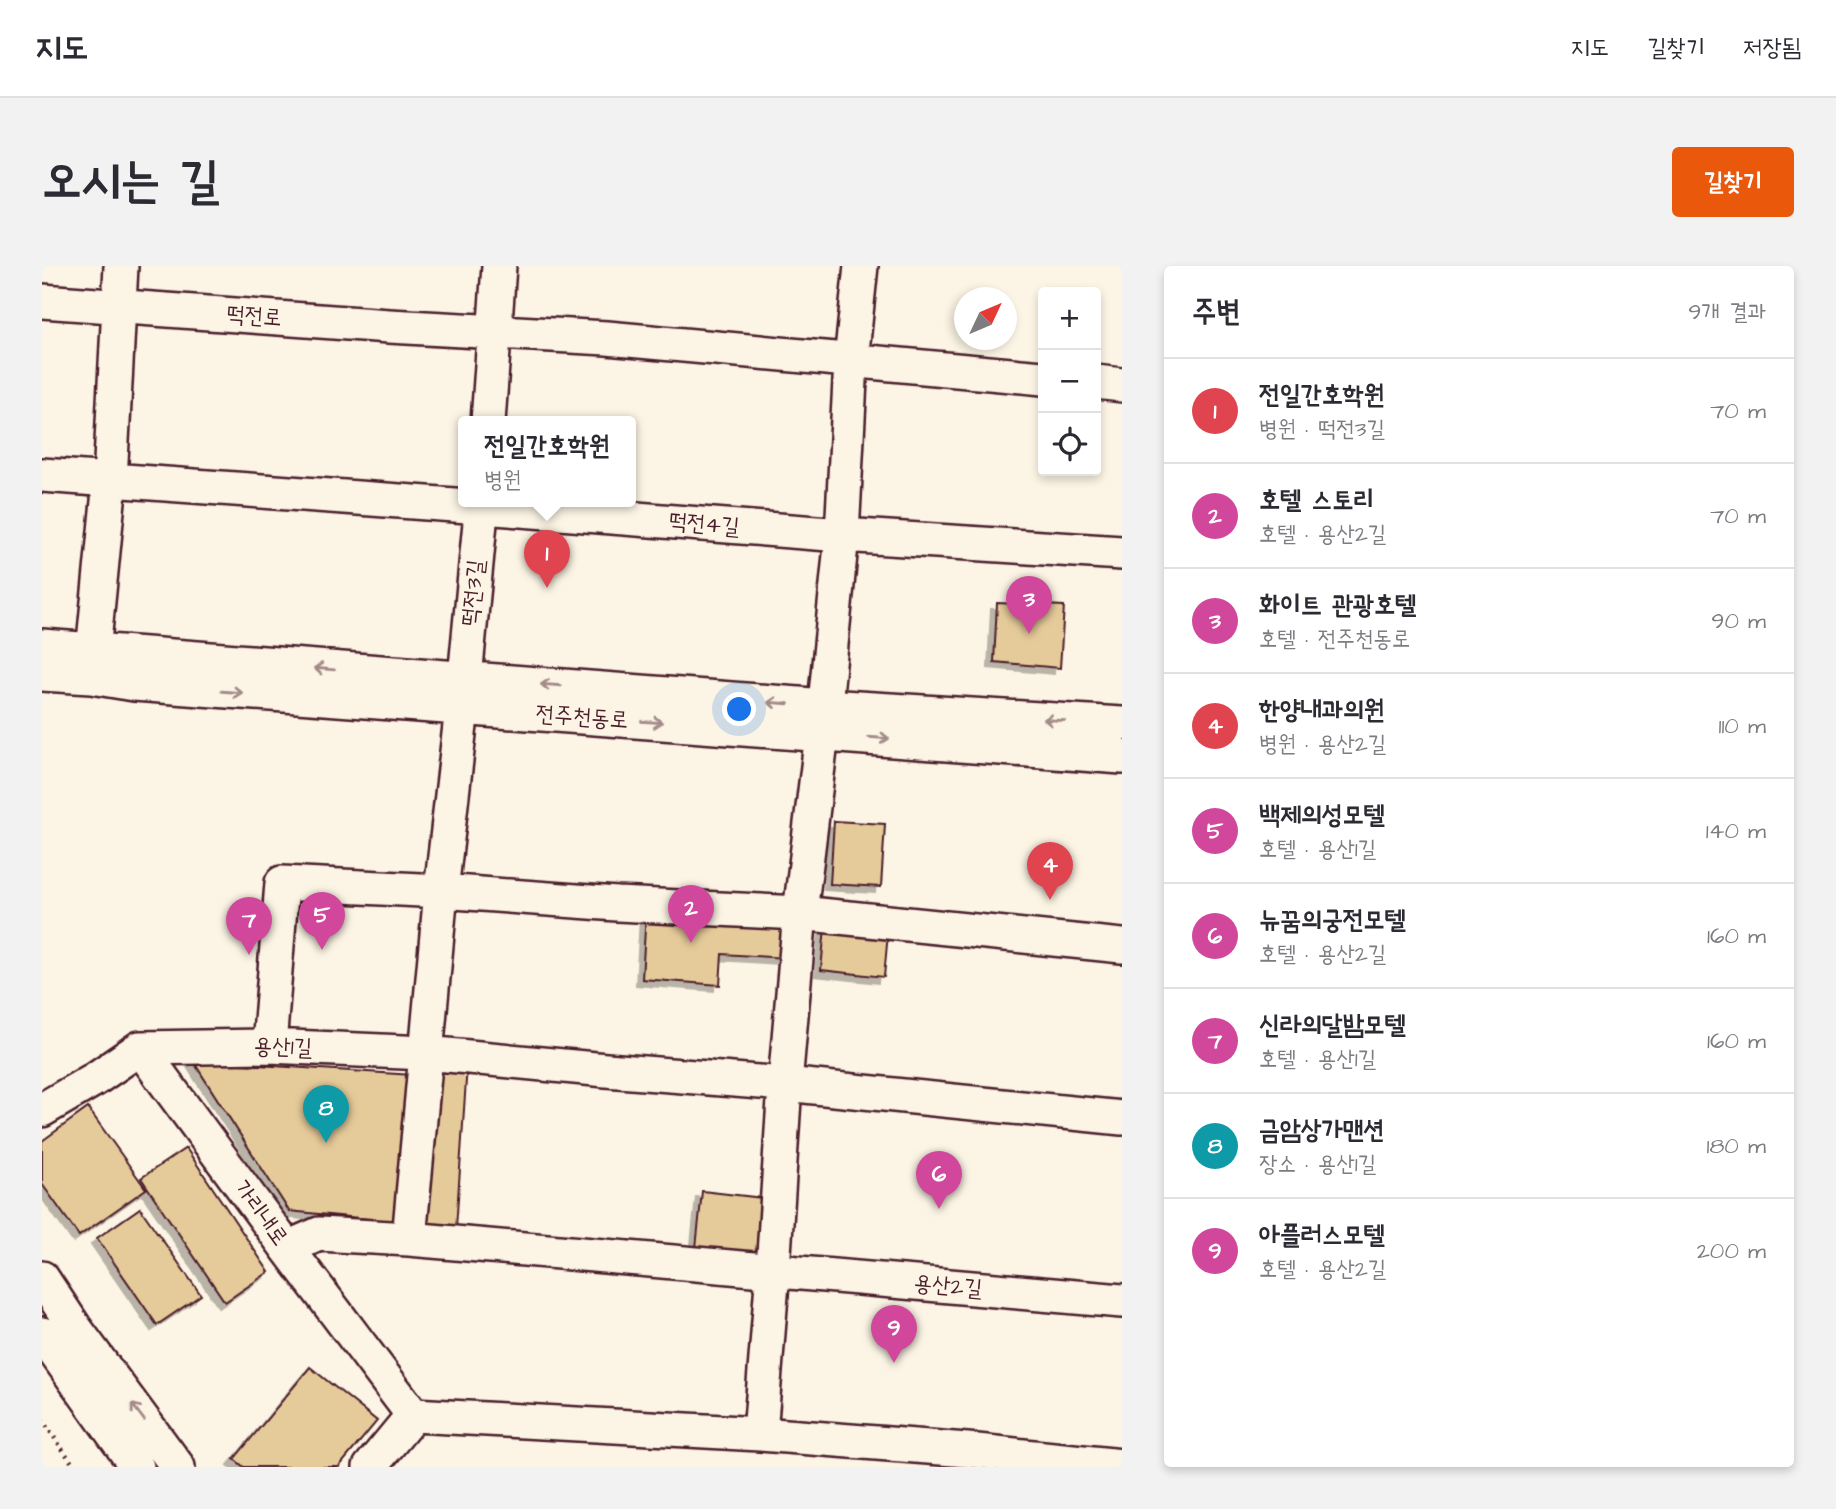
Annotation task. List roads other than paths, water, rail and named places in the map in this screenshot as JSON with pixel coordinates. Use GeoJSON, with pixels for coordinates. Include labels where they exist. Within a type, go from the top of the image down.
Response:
{"type":"FeatureCollection","features":[{"type":"Feature","properties":{"kind":"street"},"geometry":{"type":"LineString","coordinates":[[92,664],[110,481],[121,266]]}},
{"type":"Feature","properties":{"kind":"street"},"geometry":{"type":"LineString","coordinates":[[489,416],[499,266]]}},
{"type":"Feature","properties":{"kind":"street"},"geometry":{"type":"LineString","coordinates":[[760,1434],[785,1084],[800,913],[842,536],[851,361],[861,266]]}},
{"type":"Feature","properties":{"kind":"street","name":"떡전로"},"geometry":{"type":"LineString","coordinates":[[42,301],[496,332]]}},
{"type":"Feature","properties":{"kind":"street"},"geometry":{"type":"LineString","coordinates":[[496,332],[607,338],[1038,378]]}},
{"type":"Feature","properties":{"kind":"street"},"geometry":{"type":"LineString","coordinates":[[1101,383],[1122,385]]}},
{"type":"Feature","properties":{"kind":"street"},"geometry":{"type":"LineString","coordinates":[[42,475],[458,504]]}},
{"type":"Feature","properties":{"kind":"street","name":"떡전3길"},"geometry":{"type":"LineString","coordinates":[[463,693],[482,507]]}},
{"type":"Feature","properties":{"kind":"street","name":"떡전4길"},"geometry":{"type":"LineString","coordinates":[[505,507],[842,536],[1122,553]]}},
{"type":"Feature","properties":{"kind":"street","name":"전주천동로"},"geometry":{"type":"LineString","coordinates":[[42,646],[92,664],[134,684],[187,688],[463,693]]}},
{"type":"Feature","properties":{"kind":"street","name":"전주천동로"},"geometry":{"type":"LineString","coordinates":[[42,674],[92,664],[823,720],[1122,757]]}},
{"type":"Feature","properties":{"kind":"street"},"geometry":{"type":"LineString","coordinates":[[42,694],[184,703],[187,688]]}},
{"type":"Feature","properties":{"kind":"street"},"geometry":{"type":"LineString","coordinates":[[287,1248],[319,1234],[409,1239],[441,891],[463,693]]}},
{"type":"Feature","properties":{"kind":"street","name":"전주천동로"},"geometry":{"type":"LineString","coordinates":[[823,720],[1122,724]]}},
{"type":"Feature","properties":{"kind":"street"},"geometry":{"type":"LineString","coordinates":[[269,1046],[282,883],[800,913],[1122,946]]}},
{"type":"Feature","properties":{"kind":"street","name":"용산1길"},"geometry":{"type":"LineString","coordinates":[[140,1048],[269,1046],[426,1053],[785,1084]]}},
{"type":"Feature","properties":{"kind":"street"},"geometry":{"type":"LineString","coordinates":[[42,1110],[95,1079],[140,1048]]}},
{"type":"Feature","properties":{"kind":"street","name":"가리내로"},"geometry":{"type":"LineString","coordinates":[[140,1048],[413,1415]]}},
{"type":"Feature","properties":{"kind":"street"},"geometry":{"type":"LineString","coordinates":[[785,1084],[1122,1118]]}},
{"type":"Feature","properties":{"kind":"street","name":"용산2길"},"geometry":{"type":"LineString","coordinates":[[409,1239],[1122,1301]]}},
{"type":"Feature","properties":{"kind":"street"},"geometry":{"type":"LineString","coordinates":[[42,1278],[75,1328],[178,1467]]}},
{"type":"Feature","properties":{"kind":"street"},"geometry":{"type":"LineString","coordinates":[[42,1334],[137,1467]]}},
{"type":"Feature","properties":{"kind":"street"},"geometry":{"type":"LineString","coordinates":[[370,1467],[413,1415],[760,1434],[967,1450],[1122,1466]]}},
{"type":"Feature","properties":{"kind":"place","name":"전일간호학원"},"geometry":{"type":"Point","coordinates":[547,588]}},
{"type":"Feature","properties":{"kind":"place","name":"화이트 관광호텔"},"geometry":{"type":"Point","coordinates":[1029,634]}},
{"type":"Feature","properties":{"kind":"place","name":"한양내과의원"},"geometry":{"type":"Point","coordinates":[1050,900]}},
{"type":"Feature","properties":{"kind":"place","name":"호텔 스토리"},"geometry":{"type":"Point","coordinates":[691,943]}},
{"type":"Feature","properties":{"kind":"place","name":"백제의성모텔"},"geometry":{"type":"Point","coordinates":[322,950]}},
{"type":"Feature","properties":{"kind":"place","name":"신라의달밤모텔"},"geometry":{"type":"Point","coordinates":[249,955]}},
{"type":"Feature","properties":{"kind":"place","name":"금암상가맨션"},"geometry":{"type":"Point","coordinates":[326,1143]}},
{"type":"Feature","properties":{"kind":"place","name":"뉴꿈의궁전모텔"},"geometry":{"type":"Point","coordinates":[939,1209]}},
{"type":"Feature","properties":{"kind":"place","name":"아플러스모텔"},"geometry":{"type":"Point","coordinates":[894,1363]}}]}
